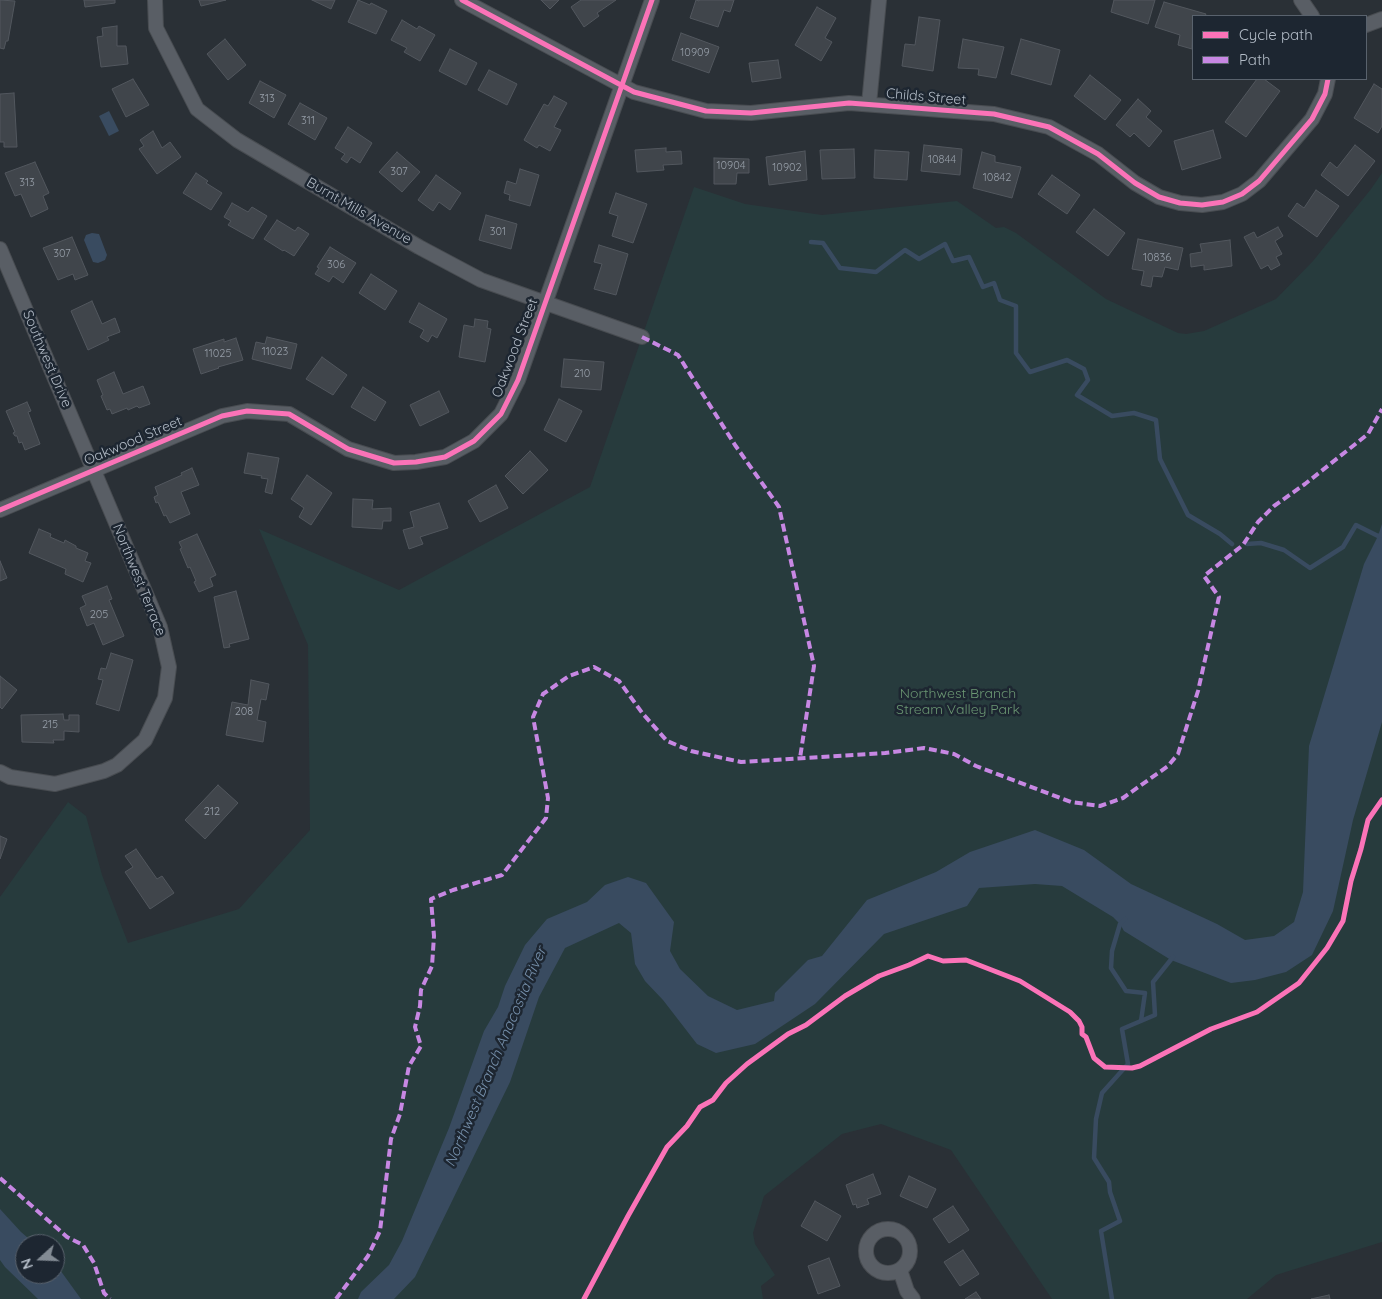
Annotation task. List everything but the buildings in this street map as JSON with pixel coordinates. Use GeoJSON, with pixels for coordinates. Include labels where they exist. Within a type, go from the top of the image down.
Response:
{"type":"FeatureCollection","features":[{"type":"Feature","properties":{"kind":"street","name":"Burnt Mills Avenue"},"geometry":{"type":"LineString","coordinates":[[154,0],[156,28],[197,109],[236,140],[420,247],[481,280],[642,337]]}},
{"type":"Feature","properties":{"kind":"street","name":"Childs Street"},"geometry":{"type":"LineString","coordinates":[[462,0],[634,92],[706,111],[751,114],[849,103],[994,114],[1049,127],[1098,154],[1135,183],[1159,197],[1180,204],[1202,205],[1223,202],[1242,194],[1259,181],[1312,119],[1325,94],[1328,80]]}},
{"type":"Feature","properties":{"kind":"street","name":"Oakwood Street"},"geometry":{"type":"LineString","coordinates":[[0,510],[222,416],[247,411],[289,414],[348,449],[394,463],[416,462],[445,457],[474,442],[501,414],[518,380],[652,0]]}},
{"type":"Feature","properties":{"kind":"street"},"geometry":{"type":"LineString","coordinates":[[869,104],[879,0]]}},
{"type":"Feature","properties":{"kind":"street"},"geometry":{"type":"LineString","coordinates":[[1301,0],[1311,15]]}},
{"type":"Feature","properties":{"kind":"street"},"geometry":{"type":"LineString","coordinates":[[1367,25],[1382,19]]}},
{"type":"Feature","properties":{"kind":"street","name":"Southwest Drive"},"geometry":{"type":"LineString","coordinates":[[0,249],[94,470]]}},
{"type":"Feature","properties":{"kind":"street","name":"Northwest Terrace"},"geometry":{"type":"LineString","coordinates":[[0,772],[10,777],[55,784],[104,771],[117,765],[145,740],[165,698],[169,667],[160,627],[94,470]]}},
{"type":"Feature","properties":{"kind":"street"},"geometry":{"type":"LineString","coordinates":[[900,1270],[907,1291],[913,1299]]}},
{"type":"Feature","properties":{"kind":"green space","name":"Northwest Branch Stream Valley Park"},"geometry":{"type":"Polygon","coordinates":[[[1382,173],[1382,1242],[1276,1275],[1247,1299],[1052,1299],[951,1150],[881,1124],[842,1134],[764,1196],[753,1233],[755,1244],[775,1275],[761,1286],[763,1299],[0,1299],[0,897],[68,802],[86,816],[102,875],[128,943],[239,909],[310,830],[308,645],[259,529],[399,590],[590,487],[694,187],[745,204],[822,215],[957,201],[996,228],[1004,227],[1016,233],[1106,299],[1178,333],[1186,334],[1204,331],[1276,299],[1313,261],[1382,173]]]}},
{"type":"Feature","properties":{"kind":"water"},"geometry":{"type":"Polygon","coordinates":[[[109,111],[119,131],[109,136],[99,116],[109,111]]]}},
{"type":"Feature","properties":{"kind":"water"},"geometry":{"type":"Polygon","coordinates":[[[92,233],[99,234],[107,255],[105,260],[98,263],[93,262],[84,240],[86,235],[92,233]]]}},
{"type":"Feature","properties":{"kind":"water","name":"Northwest Branch Anacostia River"},"geometry":{"type":"Polygon","coordinates":[[[1382,524],[1382,722],[1353,820],[1333,911],[1312,955],[1286,972],[1255,980],[1231,983],[1171,960],[1124,931],[1113,917],[1062,886],[1035,884],[979,888],[967,906],[884,934],[815,1004],[755,1044],[716,1053],[697,1044],[663,1000],[645,981],[635,964],[631,933],[619,923],[565,948],[539,997],[510,1082],[415,1277],[394,1299],[358,1299],[361,1292],[389,1265],[402,1241],[449,1128],[484,1031],[498,1007],[505,986],[525,945],[547,919],[587,902],[605,885],[628,877],[646,883],[674,922],[670,951],[680,969],[708,996],[737,1010],[774,1001],[775,993],[808,960],[822,956],[867,900],[936,872],[970,852],[1035,830],[1084,850],[1131,884],[1217,924],[1245,940],[1274,936],[1294,922],[1303,892],[1309,746],[1364,564],[1382,524]]]}},
{"type":"Feature","properties":{"kind":"water"},"geometry":{"type":"Polygon","coordinates":[[[0,1209],[23,1234],[15,1234],[15,1277],[0,1260],[0,1209]]]}},
{"type":"Feature","properties":{"kind":"water"},"geometry":{"type":"Polygon","coordinates":[[[65,1277],[81,1299],[38,1299],[23,1284],[65,1284],[65,1277]]]}},
{"type":"Feature","properties":{"kind":"waterway"},"geometry":{"type":"LineString","coordinates":[[811,242],[823,243],[840,268],[876,272],[905,250],[919,259],[945,244],[953,261],[969,257],[983,287],[994,283],[1000,300],[1016,306],[1016,353],[1030,372],[1067,360],[1084,369],[1088,380],[1077,395],[1112,416],[1134,413],[1156,420],[1160,459],[1188,515],[1220,534],[1232,544]]}},
{"type":"Feature","properties":{"kind":"waterway"},"geometry":{"type":"LineString","coordinates":[[1247,544],[1261,543],[1284,550],[1310,568],[1343,547],[1356,525],[1378,536],[1382,535]]}},
{"type":"Feature","properties":{"kind":"waterway"},"geometry":{"type":"LineString","coordinates":[[1125,919],[1120,924],[1112,951],[1111,968],[1126,991],[1145,993],[1141,1021]]}},
{"type":"Feature","properties":{"kind":"waterway"},"geometry":{"type":"LineString","coordinates":[[1112,1299],[1101,1231],[1120,1221],[1110,1192],[1109,1182],[1094,1158],[1096,1119],[1102,1093],[1128,1064],[1122,1029],[1155,1015],[1153,982],[1173,957]]}},
{"type":"Feature","properties":{"kind":"marked path"},"geometry":{"type":"LineString","coordinates":[[642,337],[678,355],[735,445],[779,507],[814,666],[800,758]]}},
{"type":"Feature","properties":{"kind":"marked path"},"geometry":{"type":"LineString","coordinates":[[336,1299],[368,1256],[380,1231],[391,1139],[400,1114],[409,1066],[421,1046],[415,1027],[420,1006],[421,990],[432,966],[434,936],[431,899],[502,875],[546,818],[548,798],[533,717],[543,694],[569,676],[594,667],[619,681],[643,714],[667,741],[691,751],[741,762],[885,753],[924,748],[954,754],[976,766],[1071,802],[1100,806],[1123,798],[1168,766],[1178,754],[1198,691],[1219,597],[1204,576],[1243,545],[1258,522],[1274,506],[1368,434],[1382,409]]}},
{"type":"Feature","properties":{"kind":"marked path"},"geometry":{"type":"LineString","coordinates":[[0,1178],[67,1237],[83,1245],[94,1263],[104,1293],[110,1299]]}},
{"type":"Feature","properties":{"kind":"cycle path"},"geometry":{"type":"LineString","coordinates":[[462,0],[634,92],[706,111],[751,113],[849,103],[994,114],[1049,127],[1098,154],[1135,183],[1159,197],[1180,203],[1202,205],[1223,202],[1242,194],[1259,181],[1312,119],[1325,94],[1328,80]]}},
{"type":"Feature","properties":{"kind":"cycle path"},"geometry":{"type":"LineString","coordinates":[[0,510],[222,416],[247,411],[289,414],[348,449],[394,463],[416,462],[445,457],[474,441],[501,414],[518,380],[652,0]]}},
{"type":"Feature","properties":{"kind":"cycle path"},"geometry":{"type":"LineString","coordinates":[[584,1299],[667,1147],[687,1126],[700,1107],[713,1100],[726,1083],[747,1064],[788,1034],[806,1025],[845,996],[879,976],[928,956],[943,961],[966,960],[1020,981],[1070,1012],[1079,1021],[1082,1027],[1082,1034],[1086,1037],[1094,1058],[1105,1067],[1132,1068],[1140,1066],[1211,1029],[1257,1012],[1299,983],[1327,948],[1343,921],[1351,881],[1368,820],[1382,800]]}}]}
